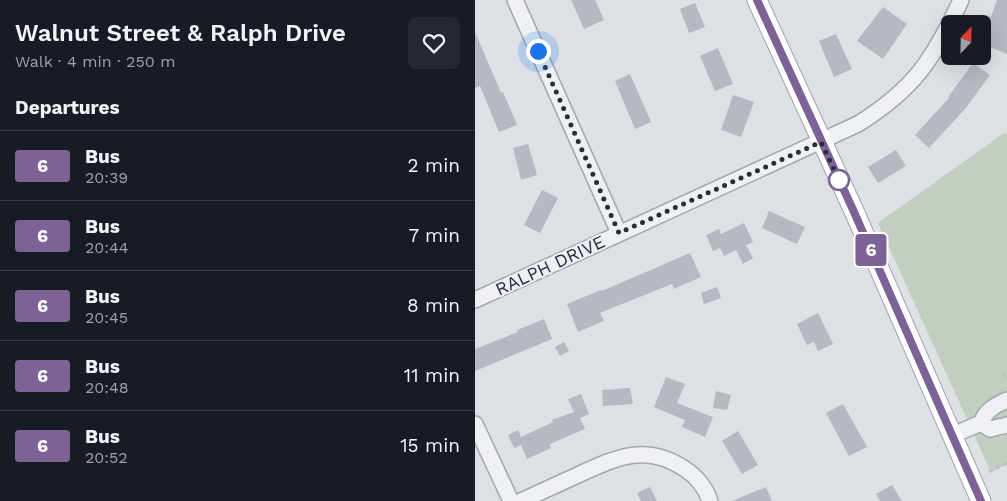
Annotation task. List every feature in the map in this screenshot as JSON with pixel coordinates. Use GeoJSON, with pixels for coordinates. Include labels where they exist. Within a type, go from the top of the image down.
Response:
{"type":"FeatureCollection","features":[{"type":"Feature","properties":{"kind":"main road"},"geometry":{"type":"LineString","coordinates":[[757,0],[854,212],[981,501]]}},
{"type":"Feature","properties":{"kind":"street"},"geometry":{"type":"LineString","coordinates":[[515,0],[619,233]]}},
{"type":"Feature","properties":{"kind":"street","name":"RALPH DRIVE"},"geometry":{"type":"LineString","coordinates":[[475,300],[858,124],[882,109],[915,79],[934,53],[961,0]]}},
{"type":"Feature","properties":{"kind":"street"},"geometry":{"type":"LineString","coordinates":[[953,435],[981,423],[984,414],[992,406],[1007,400]]}},
{"type":"Feature","properties":{"kind":"street"},"geometry":{"type":"LineString","coordinates":[[981,423],[990,429],[999,428],[1007,424]]}},
{"type":"Feature","properties":{"kind":"street"},"geometry":{"type":"LineString","coordinates":[[475,424],[511,501]]}},
{"type":"Feature","properties":{"kind":"street"},"geometry":{"type":"LineString","coordinates":[[521,501],[610,460],[639,454],[653,455],[676,463],[693,476],[702,486],[710,501]]}},
{"type":"Feature","properties":{"kind":"path"},"geometry":{"type":"LineString","coordinates":[[1004,374],[1007,380]]}},
{"type":"Feature","properties":{"kind":"path"},"geometry":{"type":"LineString","coordinates":[[989,472],[1007,463]]}},
{"type":"Feature","properties":{"kind":"green space"},"geometry":{"type":"Polygon","coordinates":[[[1004,133],[1007,134],[1007,464],[991,472],[878,223],[1004,133]]]}},
{"type":"Feature","properties":{"kind":"building"},"geometry":{"type":"Polygon","coordinates":[[[571,0],[595,0],[604,20],[584,29],[571,0]]]}},
{"type":"Feature","properties":{"kind":"building"},"geometry":{"type":"Polygon","coordinates":[[[997,0],[1007,0],[1007,54],[991,47],[991,17],[997,0]]]}},
{"type":"Feature","properties":{"kind":"building"},"geometry":{"type":"Polygon","coordinates":[[[695,3],[705,27],[689,33],[680,9],[695,3]]]}},
{"type":"Feature","properties":{"kind":"building"},"geometry":{"type":"Polygon","coordinates":[[[883,7],[907,24],[883,59],[857,41],[883,7]]]}},
{"type":"Feature","properties":{"kind":"building"},"geometry":{"type":"Polygon","coordinates":[[[475,32],[517,125],[499,132],[480,86],[475,88],[475,32]]]}},
{"type":"Feature","properties":{"kind":"building"},"geometry":{"type":"Polygon","coordinates":[[[836,34],[852,69],[834,77],[819,41],[836,34]]]}},
{"type":"Feature","properties":{"kind":"building"},"geometry":{"type":"Polygon","coordinates":[[[718,48],[733,84],[715,91],[700,56],[718,48]]]}},
{"type":"Feature","properties":{"kind":"building"},"geometry":{"type":"Polygon","coordinates":[[[972,65],[976,65],[990,75],[965,109],[929,148],[915,135],[948,97],[972,65]]]}},
{"type":"Feature","properties":{"kind":"building"},"geometry":{"type":"Polygon","coordinates":[[[630,74],[651,122],[635,129],[615,81],[630,74]]]}},
{"type":"Feature","properties":{"kind":"building"},"geometry":{"type":"Polygon","coordinates":[[[733,95],[754,102],[741,137],[721,130],[733,95]]]}},
{"type":"Feature","properties":{"kind":"building"},"geometry":{"type":"Polygon","coordinates":[[[528,144],[537,175],[521,180],[513,148],[528,144]]]}},
{"type":"Feature","properties":{"kind":"building"},"geometry":{"type":"Polygon","coordinates":[[[896,150],[906,166],[878,183],[868,167],[896,150]]]}},
{"type":"Feature","properties":{"kind":"building"},"geometry":{"type":"Polygon","coordinates":[[[542,190],[558,198],[540,233],[524,225],[542,190]]]}},
{"type":"Feature","properties":{"kind":"building"},"geometry":{"type":"Polygon","coordinates":[[[769,211],[805,227],[797,244],[762,228],[769,211]]]}},
{"type":"Feature","properties":{"kind":"building"},"geometry":{"type":"Polygon","coordinates":[[[744,223],[753,242],[746,245],[753,258],[743,264],[736,250],[724,256],[720,248],[713,251],[706,235],[719,229],[721,234],[744,223]]]}},
{"type":"Feature","properties":{"kind":"building"},"geometry":{"type":"Polygon","coordinates":[[[690,253],[701,277],[674,289],[672,284],[600,313],[604,321],[578,332],[567,304],[690,253]]]}},
{"type":"Feature","properties":{"kind":"building"},"geometry":{"type":"Polygon","coordinates":[[[717,287],[721,298],[704,304],[701,293],[717,287]]]}},
{"type":"Feature","properties":{"kind":"building"},"geometry":{"type":"Polygon","coordinates":[[[818,313],[833,344],[818,351],[814,342],[807,345],[797,324],[818,313]]]}},
{"type":"Feature","properties":{"kind":"building"},"geometry":{"type":"Polygon","coordinates":[[[544,319],[552,339],[475,371],[475,349],[518,332],[517,330],[544,319]]]}},
{"type":"Feature","properties":{"kind":"building"},"geometry":{"type":"Polygon","coordinates":[[[564,342],[569,351],[560,356],[555,347],[564,342]]]}},
{"type":"Feature","properties":{"kind":"building"},"geometry":{"type":"Polygon","coordinates":[[[666,377],[685,384],[677,403],[713,417],[705,437],[682,427],[685,420],[654,407],[666,377]]]}},
{"type":"Feature","properties":{"kind":"building"},"geometry":{"type":"Polygon","coordinates":[[[630,388],[633,404],[603,406],[602,390],[630,388]]]}},
{"type":"Feature","properties":{"kind":"building"},"geometry":{"type":"Polygon","coordinates":[[[716,391],[731,395],[727,410],[713,408],[716,391]]]}},
{"type":"Feature","properties":{"kind":"building"},"geometry":{"type":"Polygon","coordinates":[[[581,394],[589,414],[580,418],[585,429],[550,444],[551,448],[527,459],[521,445],[514,448],[508,435],[518,430],[521,437],[553,422],[552,420],[574,412],[568,399],[581,394]]]}},
{"type":"Feature","properties":{"kind":"building"},"geometry":{"type":"Polygon","coordinates":[[[843,404],[867,447],[849,456],[826,413],[843,404]]]}},
{"type":"Feature","properties":{"kind":"building"},"geometry":{"type":"Polygon","coordinates":[[[738,431],[758,465],[742,474],[722,441],[738,431]]]}},
{"type":"Feature","properties":{"kind":"building"},"geometry":{"type":"Polygon","coordinates":[[[892,485],[902,501],[880,501],[876,494],[892,485]]]}},
{"type":"Feature","properties":{"kind":"building"},"geometry":{"type":"Polygon","coordinates":[[[650,487],[657,501],[641,501],[637,493],[650,487]]]}},
{"type":"Feature","properties":{"kind":"building"},"geometry":{"type":"Polygon","coordinates":[[[766,487],[772,501],[732,501],[766,487]]]}},
{"type":"Feature","properties":{"kind":"bus line","name":"6"},"geometry":{"type":"LineString","coordinates":[[757,0],[854,212],[981,501]]}},
{"type":"Feature","properties":{"kind":"route"},"geometry":{"type":"LineString","coordinates":[[538,51],[619,233],[795,152],[821,142],[842,186],[839,180]]}}]}
